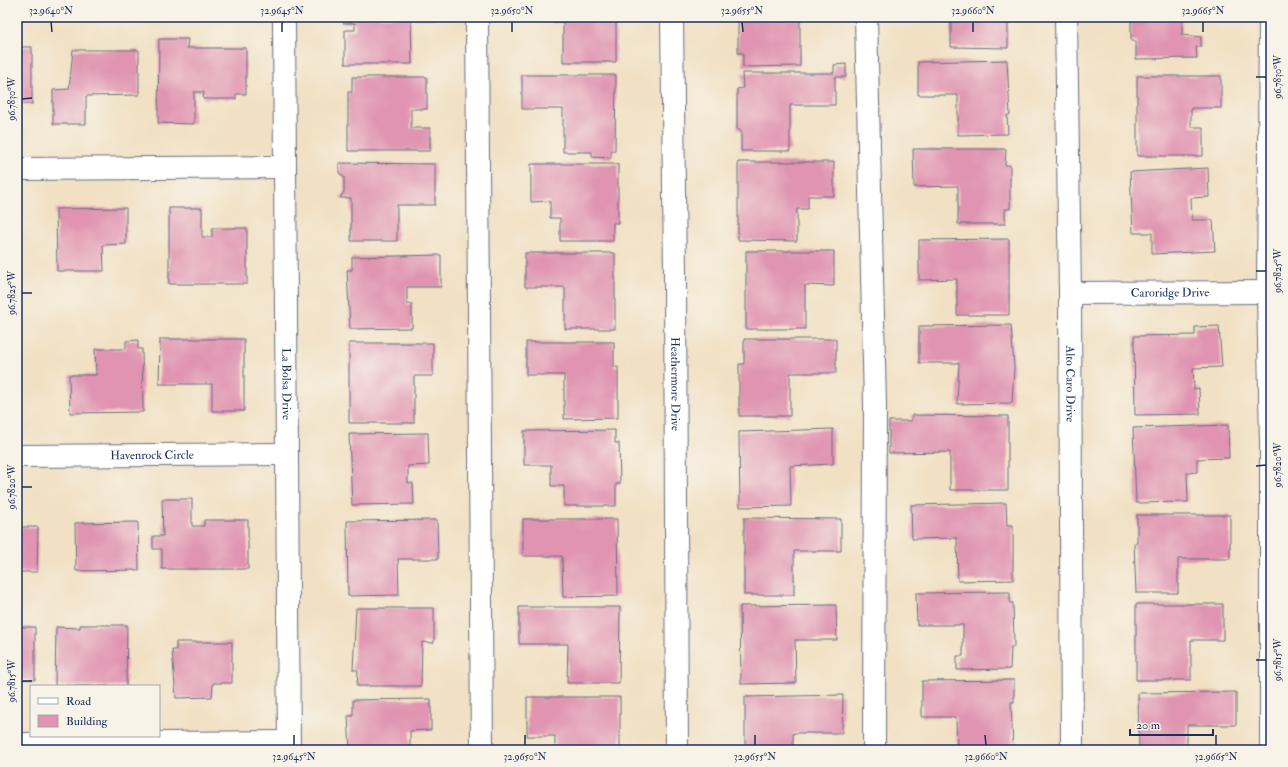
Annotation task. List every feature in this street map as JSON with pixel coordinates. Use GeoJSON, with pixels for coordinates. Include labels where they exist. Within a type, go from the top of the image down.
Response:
{"type":"FeatureCollection","features":[{"type":"Feature","properties":{"kind":"street","name":"La Bolsa Drive"},"geometry":{"type":"LineString","coordinates":[[284,17],[289,746]]}},
{"type":"Feature","properties":{"kind":"street"},"geometry":{"type":"LineString","coordinates":[[477,17],[482,750]]}},
{"type":"Feature","properties":{"kind":"street","name":"Heathermore Drive"},"geometry":{"type":"LineString","coordinates":[[672,17],[676,274],[677,750]]}},
{"type":"Feature","properties":{"kind":"street"},"geometry":{"type":"LineString","coordinates":[[866,17],[875,405],[874,750]]}},
{"type":"Feature","properties":{"kind":"street","name":"Alto Caro Drive"},"geometry":{"type":"LineString","coordinates":[[1066,17],[1070,293],[1072,750]]}},
{"type":"Feature","properties":{"kind":"street"},"geometry":{"type":"LineString","coordinates":[[1270,17],[1269,292],[1271,442],[1271,750]]}},
{"type":"Feature","properties":{"kind":"street"},"geometry":{"type":"LineString","coordinates":[[17,169],[285,167]]}},
{"type":"Feature","properties":{"kind":"street","name":"Caroridge Drive"},"geometry":{"type":"LineString","coordinates":[[1070,293],[1269,292]]}},
{"type":"Feature","properties":{"kind":"street","name":"Havenrock Circle"},"geometry":{"type":"LineString","coordinates":[[17,456],[287,454]]}},
{"type":"Feature","properties":{"kind":"street"},"geometry":{"type":"LineString","coordinates":[[17,747],[22,744],[289,746]]}},
{"type":"Feature","properties":{"kind":"building"},"geometry":{"type":"Polygon","coordinates":[[[343,17],[436,17],[436,19],[411,19],[412,64],[345,64],[345,30],[355,30],[355,23],[343,23],[343,17]]]}},
{"type":"Feature","properties":{"kind":"building"},"geometry":{"type":"Polygon","coordinates":[[[517,17],[616,17],[616,62],[563,62],[563,22],[517,22],[517,17]]]}},
{"type":"Feature","properties":{"kind":"building"},"geometry":{"type":"Polygon","coordinates":[[[738,17],[800,17],[800,66],[743,67],[743,53],[738,53],[738,17]]]}},
{"type":"Feature","properties":{"kind":"building"},"geometry":{"type":"Polygon","coordinates":[[[951,17],[1008,17],[1008,48],[951,47],[951,17]]]}},
{"type":"Feature","properties":{"kind":"building"},"geometry":{"type":"Polygon","coordinates":[[[1131,17],[1182,17],[1182,35],[1201,37],[1201,47],[1196,47],[1197,58],[1136,59],[1136,41],[1131,41],[1131,17]]]}},
{"type":"Feature","properties":{"kind":"building"},"geometry":{"type":"Polygon","coordinates":[[[159,39],[188,39],[187,48],[246,48],[246,94],[236,94],[236,99],[203,99],[204,92],[194,92],[194,124],[158,123],[159,39]]]}},
{"type":"Feature","properties":{"kind":"building"},"geometry":{"type":"Polygon","coordinates":[[[17,47],[32,47],[32,104],[17,104],[17,47]]]}},
{"type":"Feature","properties":{"kind":"building"},"geometry":{"type":"Polygon","coordinates":[[[73,50],[139,50],[139,95],[86,96],[86,124],[53,124],[53,90],[69,89],[73,50]]]}},
{"type":"Feature","properties":{"kind":"building"},"geometry":{"type":"Polygon","coordinates":[[[1007,60],[1010,115],[1007,115],[1008,134],[958,135],[958,95],[918,95],[918,62],[1007,60]]]}},
{"type":"Feature","properties":{"kind":"building"},"geometry":{"type":"Polygon","coordinates":[[[846,64],[846,77],[835,77],[835,105],[790,105],[790,151],[741,151],[741,130],[737,130],[737,89],[743,88],[742,73],[834,73],[834,65],[846,64]]]}},
{"type":"Feature","properties":{"kind":"building"},"geometry":{"type":"Polygon","coordinates":[[[522,75],[616,75],[615,151],[611,151],[611,158],[592,157],[592,152],[563,152],[563,109],[522,109],[522,75]]]}},
{"type":"Feature","properties":{"kind":"building"},"geometry":{"type":"Polygon","coordinates":[[[1137,76],[1221,76],[1221,108],[1191,108],[1191,127],[1203,127],[1203,156],[1137,156],[1137,76]]]}},
{"type":"Feature","properties":{"kind":"building"},"geometry":{"type":"Polygon","coordinates":[[[352,77],[427,77],[427,109],[411,109],[411,128],[430,128],[430,151],[348,151],[348,92],[352,92],[352,77]]]}},
{"type":"Feature","properties":{"kind":"building"},"geometry":{"type":"Polygon","coordinates":[[[913,149],[1006,149],[1005,165],[1010,165],[1010,209],[1005,209],[1005,224],[958,224],[958,186],[914,187],[913,149]]]}},
{"type":"Feature","properties":{"kind":"building"},"geometry":{"type":"Polygon","coordinates":[[[738,162],[834,162],[834,196],[808,196],[808,209],[797,209],[797,241],[738,240],[738,162]]]}},
{"type":"Feature","properties":{"kind":"building"},"geometry":{"type":"Polygon","coordinates":[[[339,163],[435,164],[435,205],[397,205],[397,241],[351,241],[351,198],[340,198],[344,192],[344,177],[339,173],[339,163]]]}},
{"type":"Feature","properties":{"kind":"building"},"geometry":{"type":"Polygon","coordinates":[[[531,164],[618,164],[618,223],[613,223],[613,241],[560,241],[560,218],[550,218],[550,201],[531,202],[531,164]]]}},
{"type":"Feature","properties":{"kind":"building"},"geometry":{"type":"Polygon","coordinates":[[[1208,168],[1209,197],[1191,198],[1192,220],[1213,220],[1215,251],[1152,254],[1152,233],[1133,233],[1130,172],[1208,168]]]}},
{"type":"Feature","properties":{"kind":"building"},"geometry":{"type":"Polygon","coordinates":[[[126,208],[126,244],[103,245],[104,271],[57,271],[56,209],[126,208]]]}},
{"type":"Feature","properties":{"kind":"building"},"geometry":{"type":"Polygon","coordinates":[[[169,208],[202,208],[202,237],[212,237],[212,228],[247,228],[247,284],[169,284],[169,208]]]}},
{"type":"Feature","properties":{"kind":"building"},"geometry":{"type":"Polygon","coordinates":[[[1009,239],[1009,315],[957,315],[957,279],[919,280],[919,240],[1009,239]]]}},
{"type":"Feature","properties":{"kind":"building"},"geometry":{"type":"Polygon","coordinates":[[[746,251],[834,251],[834,286],[805,285],[805,329],[746,329],[746,251]]]}},
{"type":"Feature","properties":{"kind":"building"},"geometry":{"type":"Polygon","coordinates":[[[525,253],[615,253],[615,329],[565,329],[565,287],[525,287],[525,253]]]}},
{"type":"Feature","properties":{"kind":"building"},"geometry":{"type":"Polygon","coordinates":[[[441,255],[441,287],[407,287],[407,304],[412,304],[412,328],[350,329],[347,270],[352,270],[352,257],[441,255]]]}},
{"type":"Feature","properties":{"kind":"building"},"geometry":{"type":"Polygon","coordinates":[[[1011,325],[1014,367],[1012,403],[957,404],[959,363],[919,363],[919,326],[1011,325]]]}},
{"type":"Feature","properties":{"kind":"building"},"geometry":{"type":"Polygon","coordinates":[[[1219,326],[1222,367],[1193,368],[1194,389],[1199,388],[1200,414],[1135,415],[1134,336],[1195,335],[1195,327],[1219,326]]]}},
{"type":"Feature","properties":{"kind":"building"},"geometry":{"type":"Polygon","coordinates":[[[160,339],[244,339],[244,411],[212,411],[212,384],[159,384],[160,339]]]}},
{"type":"Feature","properties":{"kind":"building"},"geometry":{"type":"Polygon","coordinates":[[[744,339],[836,339],[836,373],[790,373],[790,416],[739,416],[739,364],[744,364],[744,339]]]}},
{"type":"Feature","properties":{"kind":"building"},"geometry":{"type":"Polygon","coordinates":[[[138,340],[138,349],[142,349],[143,412],[70,413],[69,375],[96,375],[95,349],[126,349],[126,341],[138,340]]]}},
{"type":"Feature","properties":{"kind":"building"},"geometry":{"type":"Polygon","coordinates":[[[526,342],[614,342],[614,367],[618,367],[618,418],[564,419],[564,375],[526,375],[526,342]]]}},
{"type":"Feature","properties":{"kind":"building"},"geometry":{"type":"Polygon","coordinates":[[[349,343],[433,343],[433,376],[414,376],[414,423],[349,423],[349,343]]]}},
{"type":"Feature","properties":{"kind":"building"},"geometry":{"type":"Polygon","coordinates":[[[912,415],[1008,416],[1008,490],[950,490],[950,452],[889,453],[889,421],[911,421],[912,415]]]}},
{"type":"Feature","properties":{"kind":"building"},"geometry":{"type":"Polygon","coordinates":[[[1228,425],[1229,458],[1197,459],[1197,472],[1187,473],[1188,502],[1136,503],[1133,428],[1228,425]]]}},
{"type":"Feature","properties":{"kind":"building"},"geometry":{"type":"Polygon","coordinates":[[[833,429],[833,464],[790,466],[791,506],[740,507],[739,432],[833,429]]]}},
{"type":"Feature","properties":{"kind":"building"},"geometry":{"type":"Polygon","coordinates":[[[615,430],[615,443],[619,443],[620,484],[616,484],[616,506],[564,506],[564,486],[551,486],[551,465],[524,465],[524,431],[615,430]]]}},
{"type":"Feature","properties":{"kind":"building"},"geometry":{"type":"Polygon","coordinates":[[[428,433],[429,465],[408,466],[408,483],[413,483],[414,504],[352,505],[349,434],[428,433]]]}},
{"type":"Feature","properties":{"kind":"building"},"geometry":{"type":"Polygon","coordinates":[[[162,499],[192,499],[192,526],[204,526],[204,520],[248,520],[248,569],[162,569],[162,549],[153,549],[153,536],[163,536],[162,499]]]}},
{"type":"Feature","properties":{"kind":"building"},"geometry":{"type":"Polygon","coordinates":[[[1006,503],[1007,525],[1013,525],[1013,580],[958,581],[957,538],[912,539],[911,505],[1006,503]]]}},
{"type":"Feature","properties":{"kind":"building"},"geometry":{"type":"Polygon","coordinates":[[[1137,515],[1230,515],[1230,559],[1178,559],[1178,593],[1136,593],[1134,543],[1137,543],[1137,515]]]}},
{"type":"Feature","properties":{"kind":"building"},"geometry":{"type":"Polygon","coordinates":[[[744,518],[841,519],[841,551],[794,551],[794,595],[744,595],[744,518]]]}},
{"type":"Feature","properties":{"kind":"building"},"geometry":{"type":"Polygon","coordinates":[[[523,519],[617,519],[618,596],[563,597],[562,556],[523,556],[523,519]]]}},
{"type":"Feature","properties":{"kind":"building"},"geometry":{"type":"Polygon","coordinates":[[[437,520],[438,559],[398,559],[399,595],[348,596],[347,521],[437,520]]]}},
{"type":"Feature","properties":{"kind":"building"},"geometry":{"type":"Polygon","coordinates":[[[138,522],[139,570],[76,571],[75,523],[138,522]]]}},
{"type":"Feature","properties":{"kind":"building"},"geometry":{"type":"Polygon","coordinates":[[[17,527],[38,527],[37,572],[17,572],[17,527]]]}},
{"type":"Feature","properties":{"kind":"building"},"geometry":{"type":"Polygon","coordinates":[[[1010,592],[1010,603],[1013,603],[1014,647],[1011,647],[1010,669],[957,670],[957,656],[963,656],[963,625],[917,625],[916,593],[1010,592]]]}},
{"type":"Feature","properties":{"kind":"building"},"geometry":{"type":"Polygon","coordinates":[[[1136,604],[1223,604],[1223,640],[1191,640],[1191,680],[1136,680],[1136,604]]]}},
{"type":"Feature","properties":{"kind":"building"},"geometry":{"type":"Polygon","coordinates":[[[836,605],[837,640],[795,640],[796,683],[741,684],[740,606],[836,605]]]}},
{"type":"Feature","properties":{"kind":"building"},"geometry":{"type":"Polygon","coordinates":[[[519,607],[620,607],[619,683],[567,683],[568,644],[519,644],[519,607]]]}},
{"type":"Feature","properties":{"kind":"building"},"geometry":{"type":"Polygon","coordinates":[[[356,608],[434,608],[434,643],[422,642],[421,686],[357,686],[358,670],[353,670],[356,608]]]}},
{"type":"Feature","properties":{"kind":"building"},"geometry":{"type":"Polygon","coordinates":[[[80,625],[127,625],[126,685],[55,685],[56,627],[80,628],[80,625]]]}},
{"type":"Feature","properties":{"kind":"building"},"geometry":{"type":"Polygon","coordinates":[[[17,627],[35,627],[35,680],[17,679],[17,627]]]}},
{"type":"Feature","properties":{"kind":"building"},"geometry":{"type":"Polygon","coordinates":[[[176,642],[232,642],[232,683],[213,683],[212,697],[176,698],[172,650],[176,650],[176,642]]]}},
{"type":"Feature","properties":{"kind":"building"},"geometry":{"type":"Polygon","coordinates":[[[1014,680],[1014,702],[1011,702],[1013,750],[957,750],[956,717],[922,717],[922,681],[1014,680]]]}},
{"type":"Feature","properties":{"kind":"building"},"geometry":{"type":"Polygon","coordinates":[[[1236,692],[1236,725],[1187,725],[1187,750],[1139,750],[1138,693],[1236,692]]]}},
{"type":"Feature","properties":{"kind":"building"},"geometry":{"type":"Polygon","coordinates":[[[843,695],[842,733],[793,733],[793,750],[745,750],[745,697],[843,695]]]}},
{"type":"Feature","properties":{"kind":"building"},"geometry":{"type":"Polygon","coordinates":[[[527,697],[620,697],[620,750],[555,750],[555,736],[527,736],[527,697]]]}},
{"type":"Feature","properties":{"kind":"building"},"geometry":{"type":"Polygon","coordinates":[[[431,699],[431,730],[410,731],[410,747],[426,747],[426,750],[350,750],[348,716],[353,716],[353,700],[431,699]]]}}]}
